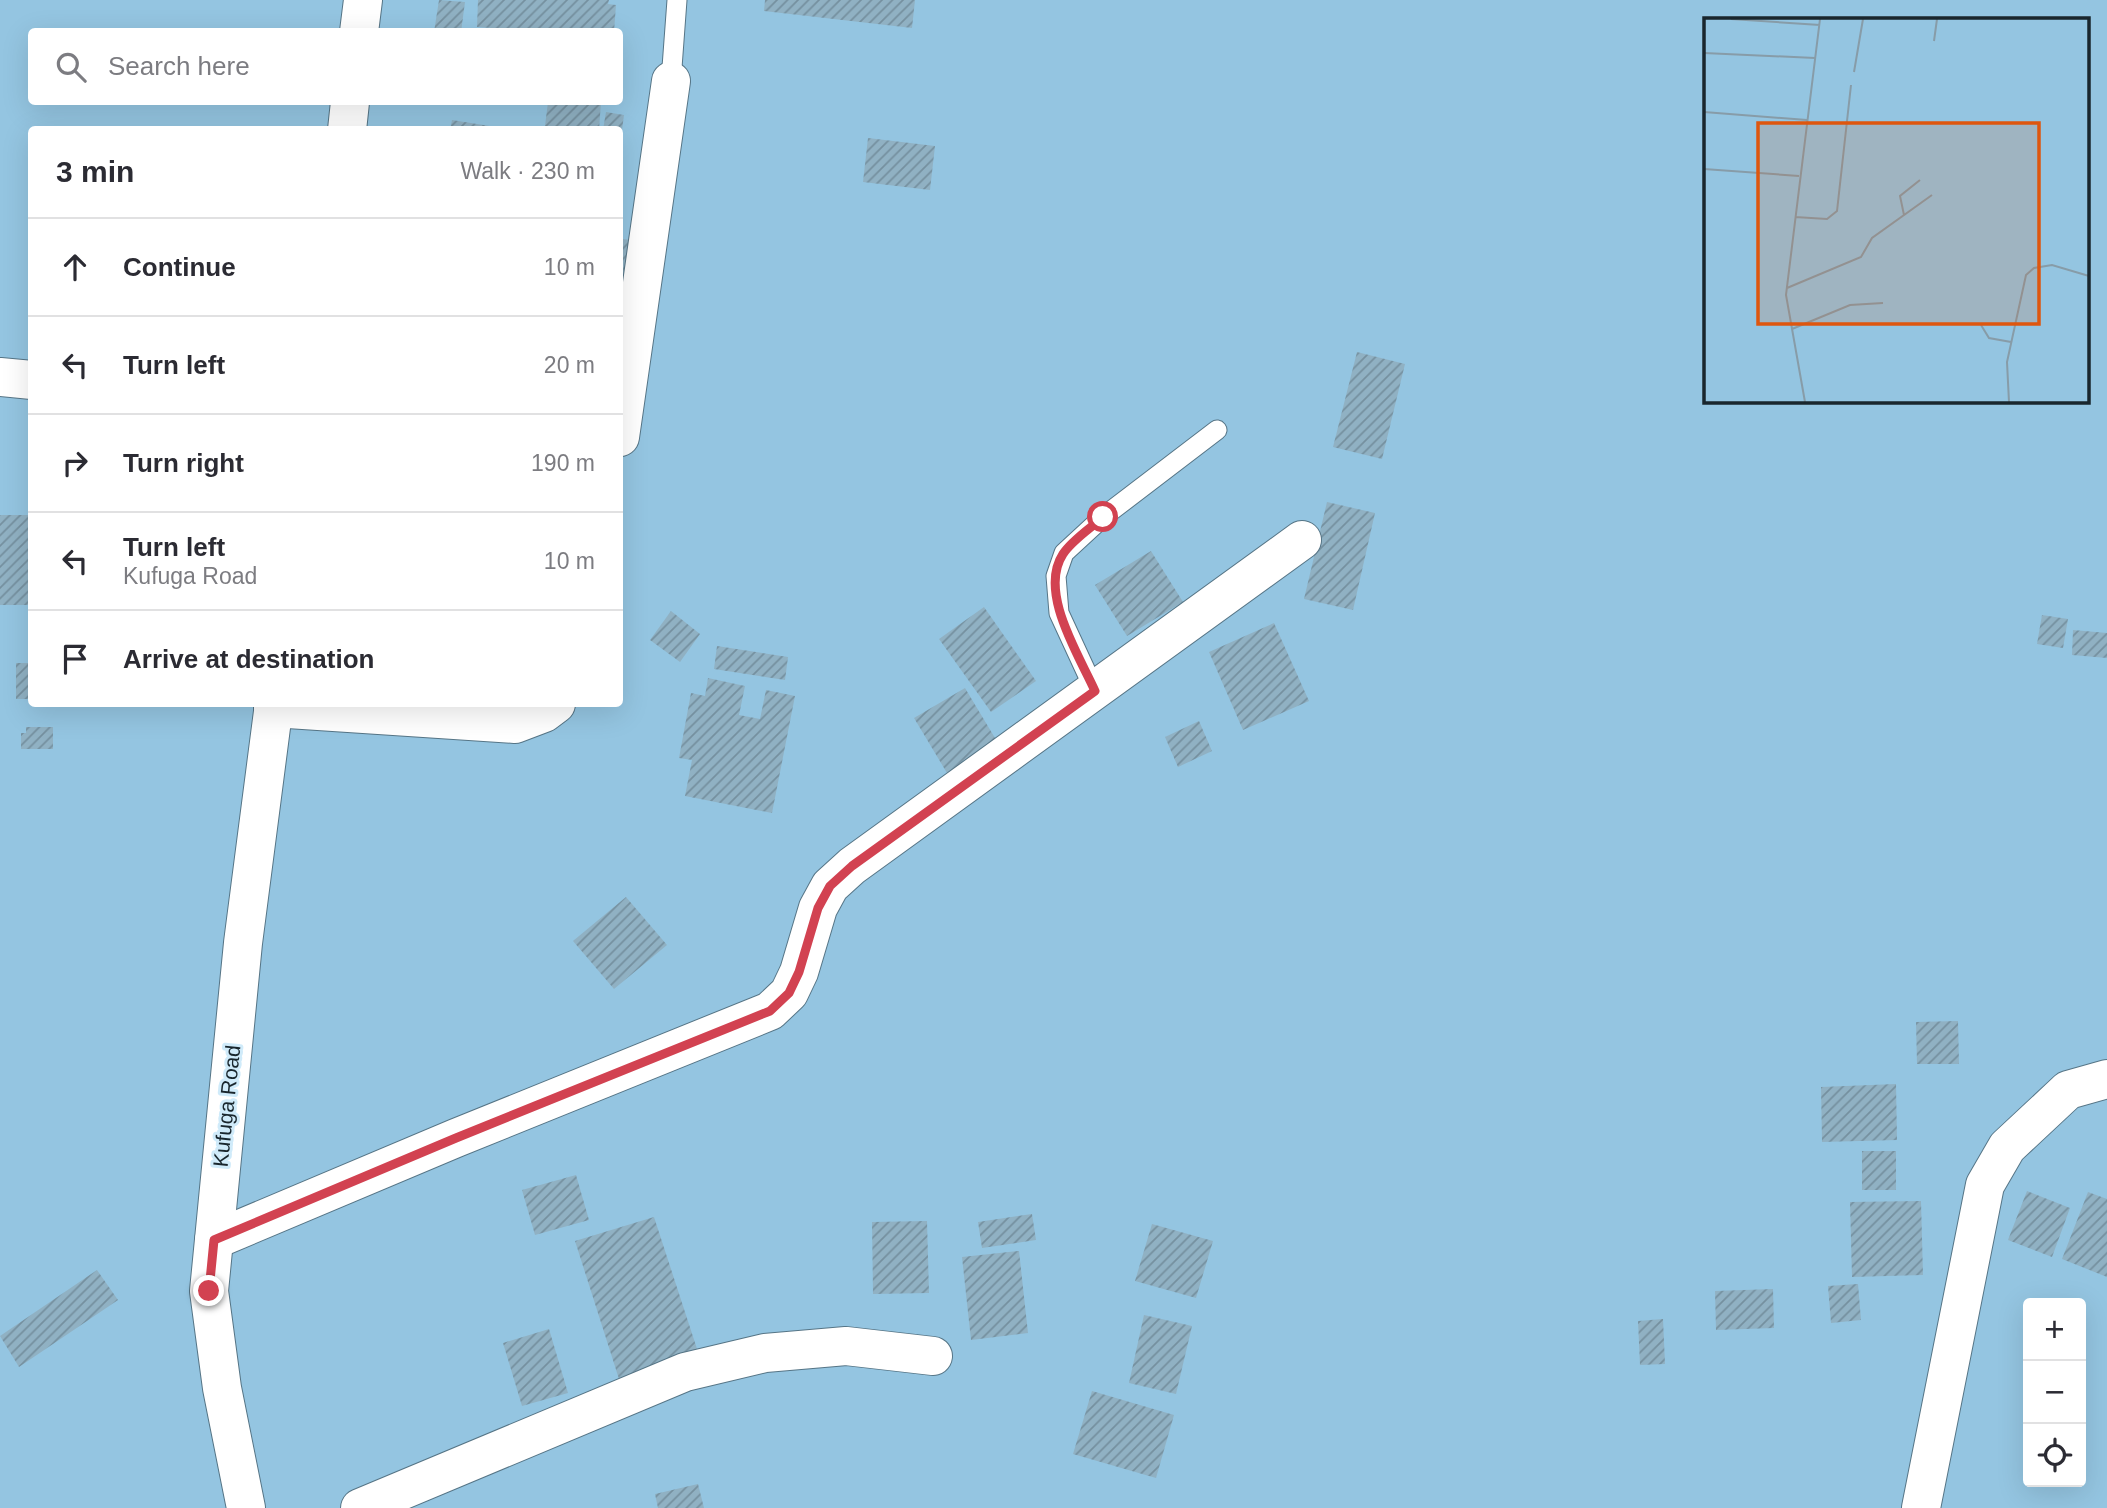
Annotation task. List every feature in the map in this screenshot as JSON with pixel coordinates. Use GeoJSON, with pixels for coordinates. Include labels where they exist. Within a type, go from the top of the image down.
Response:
{"type":"FeatureCollection","features":[{"type":"Feature","properties":{"kind":"street"},"geometry":{"type":"LineString","coordinates":[[360,28],[363,0]]}},
{"type":"Feature","properties":{"kind":"street"},"geometry":{"type":"LineString","coordinates":[[623,416],[671,82]]}},
{"type":"Feature","properties":{"kind":"street"},"geometry":{"type":"LineString","coordinates":[[347,126],[350,105]]}},
{"type":"Feature","properties":{"kind":"street"},"geometry":{"type":"LineString","coordinates":[[0,377],[28,380]]}},
{"type":"Feature","properties":{"kind":"street"},"geometry":{"type":"LineString","coordinates":[[214,1240],[456,1138],[770,1011],[789,993],[799,972],[818,908],[830,886],[852,866],[1302,540]]}},
{"type":"Feature","properties":{"kind":"street","name":"Kufuga Road"},"geometry":{"type":"LineString","coordinates":[[246,1508],[222,1388],[209,1291],[243,943],[274,707]]}},
{"type":"Feature","properties":{"kind":"street"},"geometry":{"type":"LineString","coordinates":[[287,707],[515,724],[544,713],[552,707]]}},
{"type":"Feature","properties":{"kind":"street"},"geometry":{"type":"LineString","coordinates":[[1921,1508],[1985,1185],[2007,1147],[2068,1090],[2107,1079]]}},
{"type":"Feature","properties":{"kind":"street"},"geometry":{"type":"LineString","coordinates":[[360,1508],[685,1372],[765,1353],[846,1346],[933,1356]]}},
{"type":"Feature","properties":{"kind":"lane"},"geometry":{"type":"LineString","coordinates":[[671,82],[677,0]]}},
{"type":"Feature","properties":{"kind":"lane"},"geometry":{"type":"LineString","coordinates":[[1095,691],[1059,612],[1056,576],[1064,552],[1103,517],[1217,430]]}},
{"type":"Feature","properties":{"kind":"shaded area"},"geometry":{"type":"Polygon","coordinates":[[[0,0],[2107,0],[2107,1508],[0,1508],[0,0]]]}},
{"type":"Feature","properties":{"kind":"building"},"geometry":{"type":"Polygon","coordinates":[[[439,0],[465,2],[462,28],[435,28],[439,0]]]}},
{"type":"Feature","properties":{"kind":"building"},"geometry":{"type":"Polygon","coordinates":[[[478,0],[609,0],[608,4],[616,5],[614,28],[477,27],[478,0]]]}},
{"type":"Feature","properties":{"kind":"building"},"geometry":{"type":"Polygon","coordinates":[[[765,0],[915,0],[912,28],[764,11],[765,0]]]}},
{"type":"Feature","properties":{"kind":"building"},"geometry":{"type":"Polygon","coordinates":[[[548,105],[601,105],[599,126],[545,126],[548,105]]]}},
{"type":"Feature","properties":{"kind":"building"},"geometry":{"type":"Polygon","coordinates":[[[606,112],[624,115],[623,126],[604,126],[606,112]]]}},
{"type":"Feature","properties":{"kind":"building"},"geometry":{"type":"Polygon","coordinates":[[[452,120],[490,126],[451,126],[452,120]]]}},
{"type":"Feature","properties":{"kind":"building"},"geometry":{"type":"Polygon","coordinates":[[[868,138],[935,146],[930,190],[863,182],[868,138]]]}},
{"type":"Feature","properties":{"kind":"building"},"geometry":{"type":"Polygon","coordinates":[[[623,239],[635,240],[630,296],[623,295],[623,239]]]}},
{"type":"Feature","properties":{"kind":"building"},"geometry":{"type":"Polygon","coordinates":[[[1357,352],[1405,364],[1382,459],[1333,447],[1357,352]]]}},
{"type":"Feature","properties":{"kind":"building"},"geometry":{"type":"Polygon","coordinates":[[[1327,502],[1375,513],[1353,610],[1304,599],[1327,502]]]}},
{"type":"Feature","properties":{"kind":"building"},"geometry":{"type":"Polygon","coordinates":[[[0,515],[28,515],[28,605],[0,605],[0,515]]]}},
{"type":"Feature","properties":{"kind":"building"},"geometry":{"type":"Polygon","coordinates":[[[1151,551],[1183,602],[1127,636],[1095,585],[1151,551]]]}},
{"type":"Feature","properties":{"kind":"building"},"geometry":{"type":"Polygon","coordinates":[[[984,607],[1036,681],[991,712],[939,639],[984,607]]]}},
{"type":"Feature","properties":{"kind":"building"},"geometry":{"type":"Polygon","coordinates":[[[671,611],[700,634],[680,662],[650,640],[671,611]]]}},
{"type":"Feature","properties":{"kind":"building"},"geometry":{"type":"Polygon","coordinates":[[[2042,615],[2068,619],[2063,648],[2037,644],[2042,615]]]}},
{"type":"Feature","properties":{"kind":"building"},"geometry":{"type":"Polygon","coordinates":[[[1274,623],[1309,701],[1243,730],[1209,652],[1274,623]]]}},
{"type":"Feature","properties":{"kind":"building"},"geometry":{"type":"Polygon","coordinates":[[[2073,630],[2107,633],[2107,658],[2072,655],[2073,630]]]}},
{"type":"Feature","properties":{"kind":"building"},"geometry":{"type":"Polygon","coordinates":[[[717,646],[788,657],[785,680],[714,669],[717,646]]]}},
{"type":"Feature","properties":{"kind":"building"},"geometry":{"type":"Polygon","coordinates":[[[16,663],[28,663],[28,699],[16,699],[16,663]]]}},
{"type":"Feature","properties":{"kind":"building"},"geometry":{"type":"Polygon","coordinates":[[[708,678],[745,686],[739,715],[760,719],[766,690],[795,696],[772,813],[685,796],[692,760],[679,758],[691,693],[705,696],[708,678]]]}},
{"type":"Feature","properties":{"kind":"building"},"geometry":{"type":"Polygon","coordinates":[[[965,688],[998,743],[947,773],[914,718],[965,688]]]}},
{"type":"Feature","properties":{"kind":"building"},"geometry":{"type":"Polygon","coordinates":[[[1199,721],[1212,751],[1178,767],[1165,737],[1199,721]]]}},
{"type":"Feature","properties":{"kind":"building"},"geometry":{"type":"Polygon","coordinates":[[[26,727],[53,727],[53,749],[21,749],[21,733],[26,733],[26,727]]]}},
{"type":"Feature","properties":{"kind":"building"},"geometry":{"type":"Polygon","coordinates":[[[626,897],[667,945],[614,989],[573,941],[626,897]]]}},
{"type":"Feature","properties":{"kind":"building"},"geometry":{"type":"Polygon","coordinates":[[[1958,1021],[1959,1064],[1917,1064],[1916,1022],[1958,1021]]]}},
{"type":"Feature","properties":{"kind":"building"},"geometry":{"type":"Polygon","coordinates":[[[1896,1084],[1897,1140],[1822,1142],[1821,1087],[1896,1084]]]}},
{"type":"Feature","properties":{"kind":"building"},"geometry":{"type":"Polygon","coordinates":[[[1862,1151],[1896,1151],[1896,1190],[1862,1190],[1862,1151]]]}},
{"type":"Feature","properties":{"kind":"building"},"geometry":{"type":"Polygon","coordinates":[[[576,1175],[589,1220],[535,1235],[522,1190],[576,1175]]]}},
{"type":"Feature","properties":{"kind":"building"},"geometry":{"type":"Polygon","coordinates":[[[2027,1191],[2070,1208],[2052,1257],[2008,1240],[2027,1191]]]}},
{"type":"Feature","properties":{"kind":"building"},"geometry":{"type":"Polygon","coordinates":[[[2088,1192],[2107,1199],[2107,1277],[2062,1259],[2088,1192]]]}},
{"type":"Feature","properties":{"kind":"building"},"geometry":{"type":"Polygon","coordinates":[[[1921,1201],[1923,1275],[1852,1277],[1850,1202],[1921,1201]]]}},
{"type":"Feature","properties":{"kind":"building"},"geometry":{"type":"Polygon","coordinates":[[[1032,1214],[1036,1240],[982,1248],[978,1222],[1032,1214]]]}},
{"type":"Feature","properties":{"kind":"building"},"geometry":{"type":"Polygon","coordinates":[[[654,1217],[699,1355],[619,1379],[575,1241],[654,1217]]]}},
{"type":"Feature","properties":{"kind":"building"},"geometry":{"type":"Polygon","coordinates":[[[927,1221],[929,1293],[873,1294],[872,1222],[927,1221]]]}},
{"type":"Feature","properties":{"kind":"building"},"geometry":{"type":"Polygon","coordinates":[[[1152,1224],[1213,1241],[1196,1298],[1135,1281],[1152,1224]]]}},
{"type":"Feature","properties":{"kind":"building"},"geometry":{"type":"Polygon","coordinates":[[[1019,1251],[1028,1333],[971,1340],[962,1257],[1019,1251]]]}},
{"type":"Feature","properties":{"kind":"building"},"geometry":{"type":"Polygon","coordinates":[[[97,1270],[118,1300],[19,1367],[0,1336],[97,1270]]]}},
{"type":"Feature","properties":{"kind":"building"},"geometry":{"type":"Polygon","coordinates":[[[1858,1284],[1861,1320],[1831,1323],[1828,1286],[1858,1284]]]}},
{"type":"Feature","properties":{"kind":"building"},"geometry":{"type":"Polygon","coordinates":[[[1773,1289],[1774,1328],[1716,1330],[1715,1291],[1773,1289]]]}},
{"type":"Feature","properties":{"kind":"building"},"geometry":{"type":"Polygon","coordinates":[[[1144,1315],[1192,1326],[1176,1394],[1129,1383],[1144,1315]]]}},
{"type":"Feature","properties":{"kind":"building"},"geometry":{"type":"Polygon","coordinates":[[[1663,1319],[1665,1364],[1640,1365],[1638,1321],[1663,1319]]]}},
{"type":"Feature","properties":{"kind":"building"},"geometry":{"type":"Polygon","coordinates":[[[549,1329],[568,1393],[522,1406],[503,1343],[549,1329]]]}},
{"type":"Feature","properties":{"kind":"building"},"geometry":{"type":"Polygon","coordinates":[[[1092,1391],[1174,1415],[1156,1478],[1073,1454],[1092,1391]]]}},
{"type":"Feature","properties":{"kind":"building"},"geometry":{"type":"Polygon","coordinates":[[[698,1484],[704,1508],[658,1508],[655,1494],[698,1484]]]}},
{"type":"Feature","properties":{"kind":"route"},"geometry":{"type":"LineString","coordinates":[[209,1291],[214,1240],[456,1138],[770,1011],[789,993],[799,972],[818,908],[830,886],[852,866],[1095,691],[1059,612],[1056,576],[1064,552],[1103,517]]}}]}
